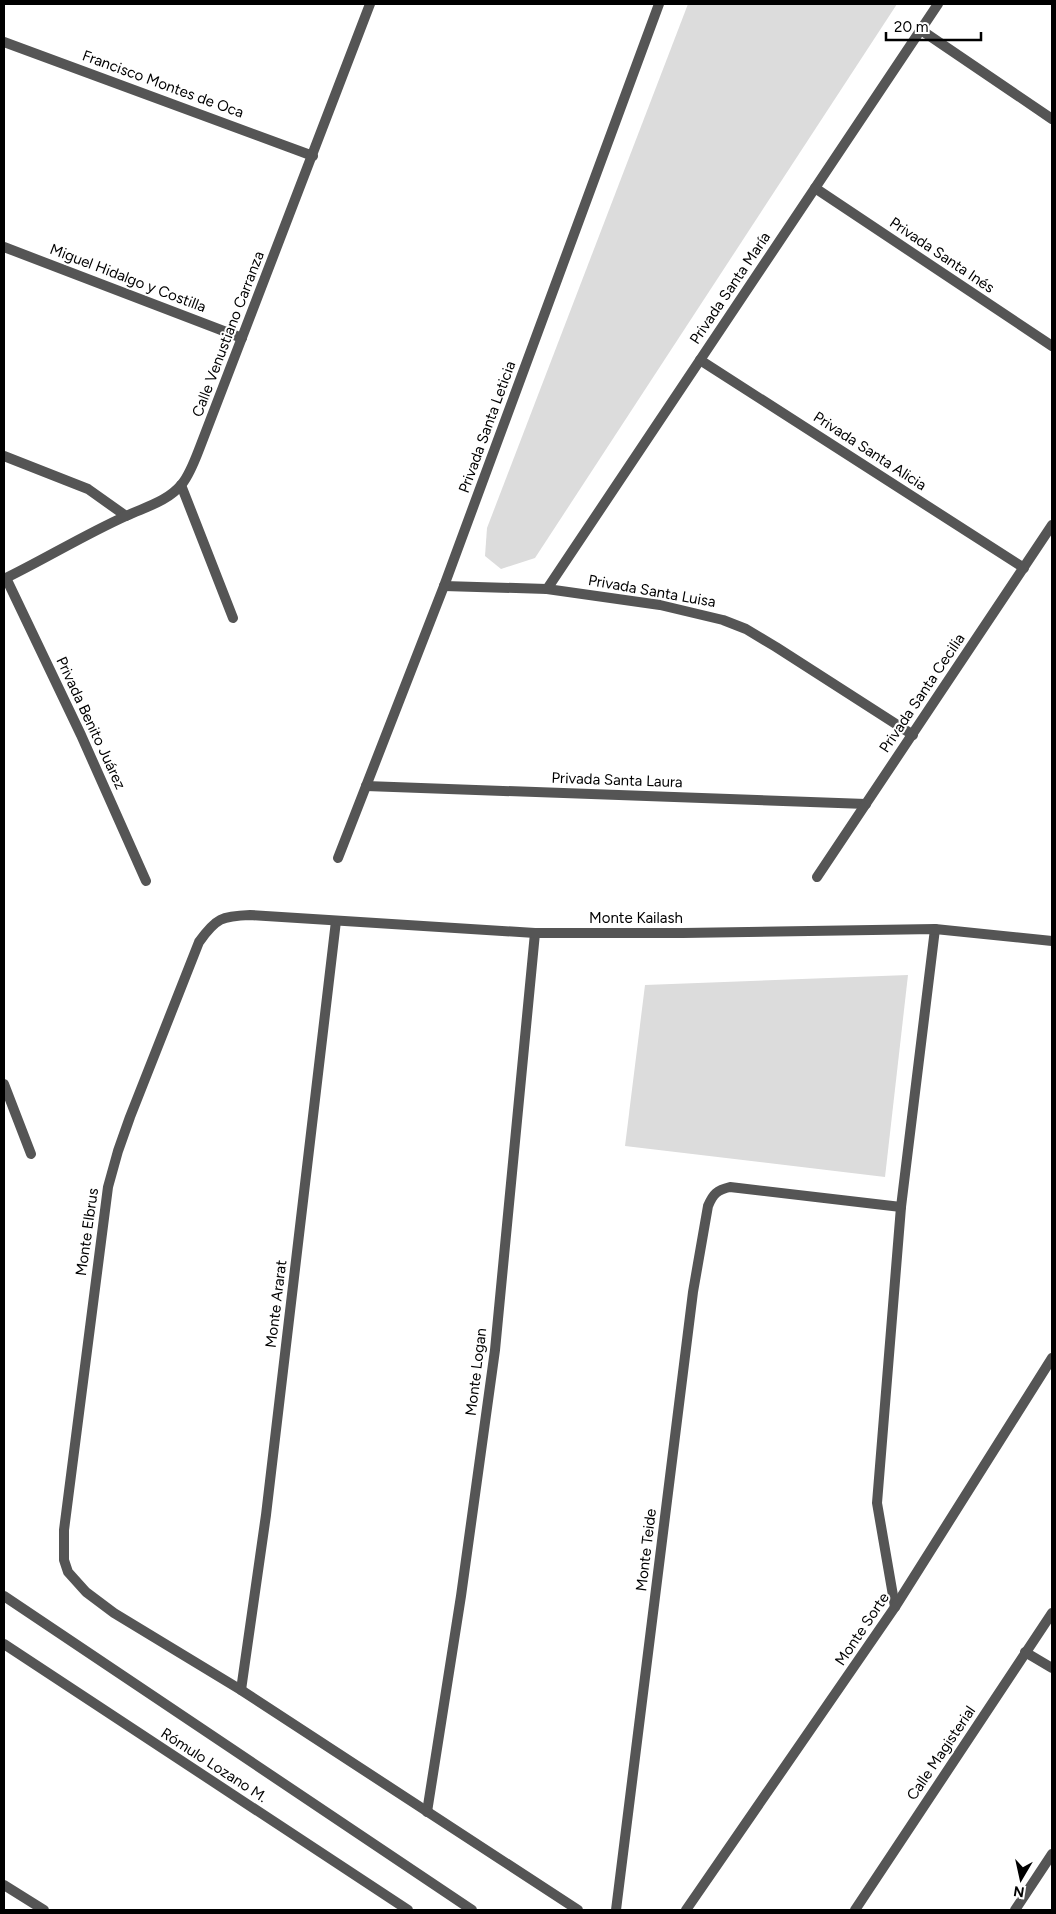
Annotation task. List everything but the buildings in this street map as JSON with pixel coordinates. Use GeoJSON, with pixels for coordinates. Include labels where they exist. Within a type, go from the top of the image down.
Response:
{"type":"FeatureCollection","features":[{"type":"Feature","properties":{"kind":"street","name":"Calle Venustiano Carranza"},"geometry":{"type":"LineString","coordinates":[[5,578],[126,516],[153,506],[169,496],[181,485],[195,460],[370,4]]}},
{"type":"Feature","properties":{"kind":"street","name":"Privada Santa Leticia"},"geometry":{"type":"LineString","coordinates":[[338,858],[444,586],[658,4]]}},
{"type":"Feature","properties":{"kind":"street","name":"Privada Santa María"},"geometry":{"type":"LineString","coordinates":[[547,589],[938,4]]}},
{"type":"Feature","properties":{"kind":"street"},"geometry":{"type":"LineString","coordinates":[[921,30],[1052,119]]}},
{"type":"Feature","properties":{"kind":"street","name":"Francisco Montes de Oca"},"geometry":{"type":"LineString","coordinates":[[4,42],[313,156]]}},
{"type":"Feature","properties":{"kind":"street","name":"Privada Santa Inés"},"geometry":{"type":"LineString","coordinates":[[815,188],[1052,346]]}},
{"type":"Feature","properties":{"kind":"street","name":"Miguel Hidalgo y Costilla"},"geometry":{"type":"LineString","coordinates":[[4,246],[242,338]]}},
{"type":"Feature","properties":{"kind":"street","name":"Privada Santa Alicia"},"geometry":{"type":"LineString","coordinates":[[700,360],[1024,568]]}},
{"type":"Feature","properties":{"kind":"street"},"geometry":{"type":"LineString","coordinates":[[4,456],[88,489],[126,516]]}},
{"type":"Feature","properties":{"kind":"street"},"geometry":{"type":"LineString","coordinates":[[181,485],[233,618]]}},
{"type":"Feature","properties":{"kind":"street","name":"Privada Santa Cecilia"},"geometry":{"type":"LineString","coordinates":[[817,877],[1052,525]]}},
{"type":"Feature","properties":{"kind":"street","name":"Privada Benito Juárez"},"geometry":{"type":"LineString","coordinates":[[5,578],[81,735],[146,881]]}},
{"type":"Feature","properties":{"kind":"street","name":"Privada Santa Luisa"},"geometry":{"type":"LineString","coordinates":[[444,586],[547,589],[660,605],[723,620],[746,629],[913,734]]}},
{"type":"Feature","properties":{"kind":"street","name":"Privada Santa Laura"},"geometry":{"type":"LineString","coordinates":[[366,786],[866,804]]}},
{"type":"Feature","properties":{"kind":"street","name":"Monte Kailash"},"geometry":{"type":"LineString","coordinates":[[221,918],[250,915],[535,933],[935,929],[1052,940]]}},
{"type":"Feature","properties":{"kind":"street","name":"Monte Elbrus"},"geometry":{"type":"LineString","coordinates":[[221,918],[208,929],[193,955],[118,1152],[108,1187],[64,1530],[64,1560],[68,1572],[86,1592],[114,1612],[241,1690]]}},
{"type":"Feature","properties":{"kind":"street","name":"Monte Ararat"},"geometry":{"type":"LineString","coordinates":[[241,1690],[268,1505],[336,921]]}},
{"type":"Feature","properties":{"kind":"street"},"geometry":{"type":"LineString","coordinates":[[895,1607],[877,1503],[901,1206],[935,929]]}},
{"type":"Feature","properties":{"kind":"street","name":"Monte Logan"},"geometry":{"type":"LineString","coordinates":[[427,1812],[458,1615],[495,1350],[535,933]]}},
{"type":"Feature","properties":{"kind":"street"},"geometry":{"type":"LineString","coordinates":[[4,1084],[31,1154]]}},
{"type":"Feature","properties":{"kind":"street","name":"Monte Teide"},"geometry":{"type":"LineString","coordinates":[[616,1910],[693,1292],[705,1216],[713,1195],[721,1189],[741,1188],[901,1206]]}},
{"type":"Feature","properties":{"kind":"street","name":"Monte Sorte"},"geometry":{"type":"LineString","coordinates":[[686,1910],[895,1607],[1052,1358]]}},
{"type":"Feature","properties":{"kind":"street"},"geometry":{"type":"LineString","coordinates":[[4,1596],[472,1910]]}},
{"type":"Feature","properties":{"kind":"street","name":"Calle Magisterial"},"geometry":{"type":"LineString","coordinates":[[855,1910],[1052,1612]]}},
{"type":"Feature","properties":{"kind":"street","name":"Rómulo Lozano M."},"geometry":{"type":"LineString","coordinates":[[4,1644],[408,1910]]}},
{"type":"Feature","properties":{"kind":"street"},"geometry":{"type":"LineString","coordinates":[[1025,1652],[1052,1668]]}},
{"type":"Feature","properties":{"kind":"street"},"geometry":{"type":"LineString","coordinates":[[241,1690],[578,1910]]}},
{"type":"Feature","properties":{"kind":"street"},"geometry":{"type":"LineString","coordinates":[[1015,1910],[1052,1854]]}},
{"type":"Feature","properties":{"kind":"street"},"geometry":{"type":"LineString","coordinates":[[4,1885],[44,1910]]}},
{"type":"Feature","properties":{"kind":"shaded area"},"geometry":{"type":"Polygon","coordinates":[[[688,4],[897,4],[535,558],[501,569],[485,556],[487,528],[688,4]]]}},
{"type":"Feature","properties":{"kind":"shaded area"},"geometry":{"type":"Polygon","coordinates":[[[908,975],[885,1177],[625,1146],[645,985],[908,975]]]}}]}
